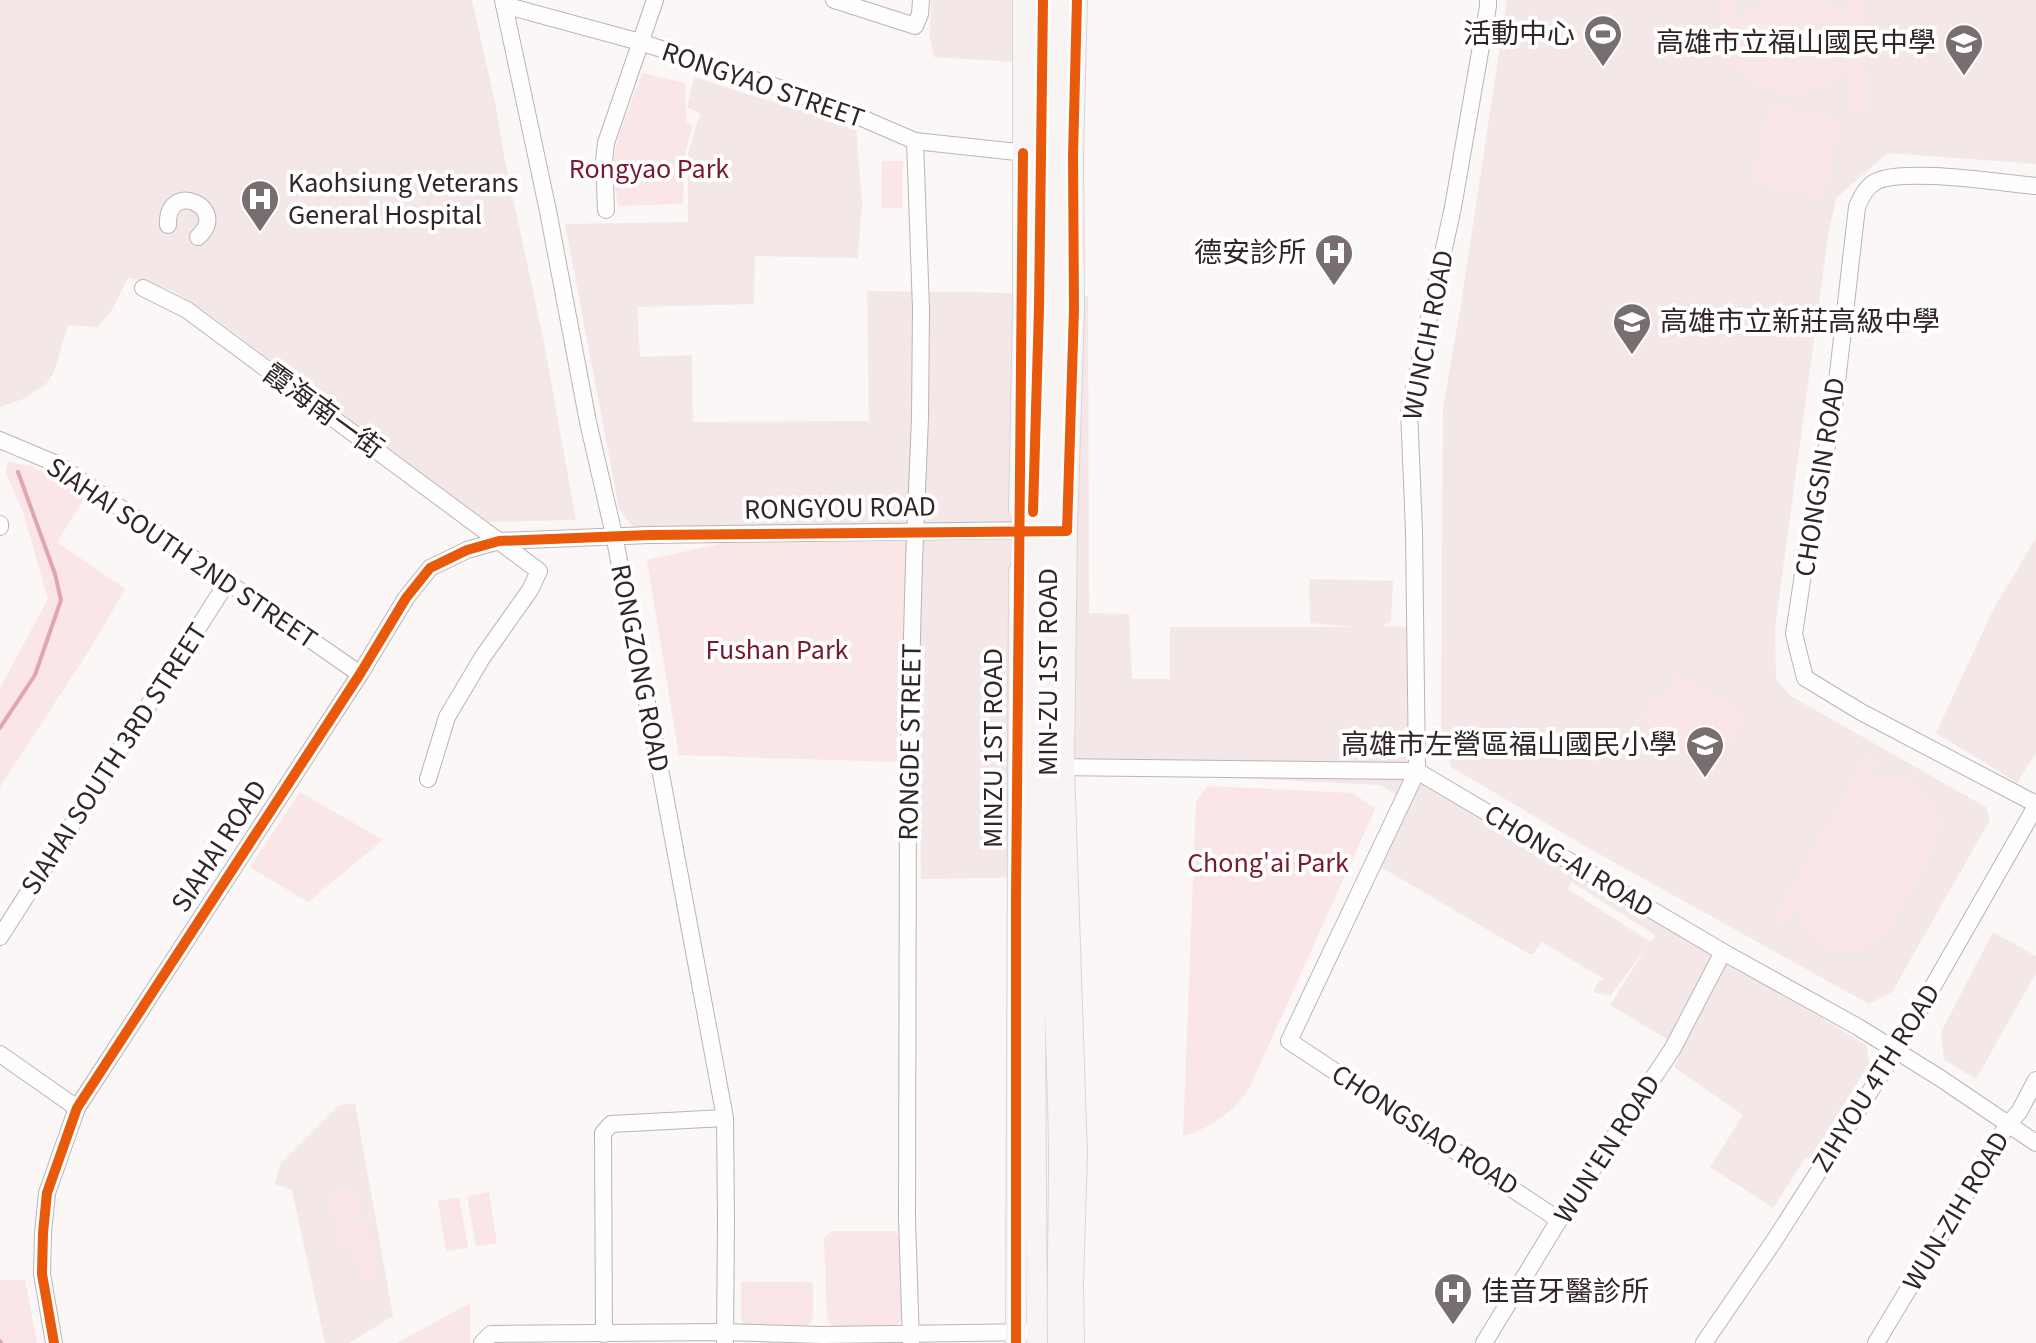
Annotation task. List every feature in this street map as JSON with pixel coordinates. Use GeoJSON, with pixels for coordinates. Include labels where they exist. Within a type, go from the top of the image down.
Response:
{"type":"FeatureCollection","features":[{"type":"Feature","properties":{"kind":"main road","name":"MINZU 1ST ROAD"},"geometry":{"type":"LineString","coordinates":[[1023,0],[1049,155]]}},
{"type":"Feature","properties":{"kind":"main road","name":"MINZU 1ST ROAD"},"geometry":{"type":"LineString","coordinates":[[1043,0],[1049,155]]}},
{"type":"Feature","properties":{"kind":"main road","name":"MIN-ZU 1ST ROAD"},"geometry":{"type":"LineString","coordinates":[[1058,1343],[1059,1154],[1040,767],[1042,530],[1057,309],[1049,155],[1061,0]]}},
{"type":"Feature","properties":{"kind":"main road","name":"MINZU 1ST ROAD"},"geometry":{"type":"LineString","coordinates":[[1037,1338],[1042,530],[1023,308],[1077,0]]}},
{"type":"Feature","properties":{"kind":"main road","name":"MINZU 1ST ROAD"},"geometry":{"type":"LineString","coordinates":[[1016,1338],[1040,767]]}},
{"type":"Feature","properties":{"kind":"main road","name":"MIN-ZU 1ST ROAD"},"geometry":{"type":"LineString","coordinates":[[1040,767],[1077,1154],[1074,1343]]}},
{"type":"Feature","properties":{"kind":"street"},"geometry":{"type":"LineString","coordinates":[[606,210],[606,143],[655,0]]}},
{"type":"Feature","properties":{"kind":"street"},"geometry":{"type":"LineString","coordinates":[[834,0],[915,26],[921,0]]}},
{"type":"Feature","properties":{"kind":"street","name":"WUNCIH ROAD"},"geometry":{"type":"LineString","coordinates":[[1417,771],[1409,410],[1453,207],[1488,0]]}},
{"type":"Feature","properties":{"kind":"street","name":"RONGYAO STREET"},"geometry":{"type":"LineString","coordinates":[[504,2],[640,42],[834,106],[915,141],[1049,155]]}},
{"type":"Feature","properties":{"kind":"street","name":"RONGZONG ROAD"},"geometry":{"type":"LineString","coordinates":[[504,2],[588,422],[614,535],[725,1118],[725,1337]]}},
{"type":"Feature","properties":{"kind":"street","name":"RONGDE STREET"},"geometry":{"type":"LineString","coordinates":[[911,1339],[907,1218],[908,786],[921,309],[915,141]]}},
{"type":"Feature","properties":{"kind":"street","name":"CHONGSIN ROAD"},"geometry":{"type":"LineString","coordinates":[[2036,186],[1901,175],[1874,182],[1860,199],[1833,417],[1809,534],[1794,634],[1805,678],[1861,712],[2036,805]]}},
{"type":"Feature","properties":{"kind":"street"},"geometry":{"type":"LineString","coordinates":[[168,225],[167,217],[173,205],[193,201],[203,208],[207,220],[205,229],[198,237]]}},
{"type":"Feature","properties":{"kind":"street","name":"霞海南一街"},"geometry":{"type":"LineString","coordinates":[[143,288],[187,310],[539,571],[530,590],[482,658],[447,717],[428,779]]}},
{"type":"Feature","properties":{"kind":"street","name":"SIAHAI SOUTH 2ND STREET"},"geometry":{"type":"LineString","coordinates":[[0,440],[57,464],[360,674]]}},
{"type":"Feature","properties":{"kind":"street","name":"RONGYOU ROAD"},"geometry":{"type":"LineString","coordinates":[[614,535],[1042,530]]}},
{"type":"Feature","properties":{"kind":"street","name":"SIAHAI ROAD"},"geometry":{"type":"LineString","coordinates":[[54,1343],[42,1274],[43,1233],[47,1193],[77,1108],[360,674],[406,598],[430,568],[467,550],[499,541],[614,535]]}},
{"type":"Feature","properties":{"kind":"street","name":"SIAHAI SOUTH 3RD STREET"},"geometry":{"type":"LineString","coordinates":[[0,937],[228,581]]}},
{"type":"Feature","properties":{"kind":"street","name":"CHONG-AI ROAD"},"geometry":{"type":"LineString","coordinates":[[1040,767],[1417,771],[1723,952],[1858,1027],[2036,1143]]}},
{"type":"Feature","properties":{"kind":"street","name":"CHONGSIAO ROAD"},"geometry":{"type":"LineString","coordinates":[[1417,771],[1289,1041],[1559,1220]]}},
{"type":"Feature","properties":{"kind":"street","name":"ZIHYOU 4TH ROAD"},"geometry":{"type":"LineString","coordinates":[[1704,1343],[1774,1241],[1896,1051],[2036,805]]}},
{"type":"Feature","properties":{"kind":"street","name":"WUN'EN ROAD"},"geometry":{"type":"LineString","coordinates":[[1484,1343],[1559,1220],[1673,1048],[1723,952]]}},
{"type":"Feature","properties":{"kind":"street"},"geometry":{"type":"LineString","coordinates":[[0,1054],[77,1108]]}},
{"type":"Feature","properties":{"kind":"street","name":"WUN-ZIH ROAD"},"geometry":{"type":"LineString","coordinates":[[1876,1343],[2036,1080]]}},
{"type":"Feature","properties":{"kind":"street"},"geometry":{"type":"LineString","coordinates":[[604,1334],[603,1133],[611,1124],[725,1118]]}},
{"type":"Feature","properties":{"kind":"street"},"geometry":{"type":"LineString","coordinates":[[482,1343],[491,1334],[1037,1338]]}},
{"type":"Feature","properties":{"kind":"shaded area","name":"Kaohsiung Veterans General Hospital"},"geometry":{"type":"Polygon","coordinates":[[[0,0],[472,0],[543,337],[576,520],[488,522],[205,311],[173,291],[149,282],[128,278],[112,310],[98,327],[68,325],[54,372],[47,383],[26,398],[0,407],[0,0]]]}},
{"type":"Feature","properties":{"kind":"shaded area"},"geometry":{"type":"Polygon","coordinates":[[[931,0],[1015,0],[1015,62],[934,57],[930,37],[931,0]]]}},
{"type":"Feature","properties":{"kind":"shaded area","name":"高雄市立新莊高級中學"},"geometry":{"type":"Polygon","coordinates":[[[1507,0],[2036,0],[2036,164],[1888,153],[1836,198],[1828,236],[1775,628],[1776,679],[1789,695],[1986,807],[1990,820],[1892,992],[1869,1004],[1583,845],[1451,767],[1441,740],[1443,408],[1507,0]]]}},
{"type":"Feature","properties":{"kind":"shaded area"},"geometry":{"type":"Polygon","coordinates":[[[694,77],[856,128],[862,203],[858,258],[755,256],[754,304],[637,307],[640,357],[692,355],[693,422],[869,421],[867,291],[1088,296],[1089,613],[1129,614],[1132,679],[1170,679],[1170,627],[1353,627],[1310,623],[1309,579],[1393,581],[1391,621],[1382,626],[1407,627],[1407,760],[1867,1046],[1869,1064],[1810,1159],[1806,1157],[1773,1208],[1710,1167],[1743,1115],[1674,1067],[1682,1048],[1610,1005],[1648,945],[1610,996],[1593,992],[1599,980],[1604,979],[1542,942],[1532,955],[1529,954],[1379,866],[1408,803],[1381,785],[1172,775],[1040,775],[1043,877],[921,879],[919,526],[633,527],[619,509],[565,224],[688,222],[688,153],[700,114],[687,107],[694,77]],[[1572,882],[1565,893],[1568,889],[1651,942],[1655,935],[1572,882]]]}},
{"type":"Feature","properties":{"kind":"shaded area"},"geometry":{"type":"Polygon","coordinates":[[[2036,538],[2036,753],[2017,783],[1936,733],[1993,610],[2036,538]]]}},
{"type":"Feature","properties":{"kind":"shaded area"},"geometry":{"type":"Polygon","coordinates":[[[1993,932],[2036,956],[2036,973],[1976,1079],[1944,1060],[1941,1032],[1993,932]]]}},
{"type":"Feature","properties":{"kind":"shaded area"},"geometry":{"type":"Polygon","coordinates":[[[355,1103],[393,1316],[349,1343],[325,1343],[292,1190],[275,1184],[280,1164],[338,1106],[355,1103]]]}},
{"type":"Feature","properties":{"kind":"green space"},"geometry":{"type":"Polygon","coordinates":[[[1718,0],[1737,0],[1732,6],[1735,30],[1745,14],[1765,2],[1825,2],[1839,8],[1849,20],[1848,0],[1864,0],[1868,112],[1850,114],[1848,68],[1826,85],[1802,93],[1778,91],[1740,74],[1725,56],[1720,36],[1718,0]]]}},
{"type":"Feature","properties":{"kind":"green space","name":"Rongyao Park"},"geometry":{"type":"Polygon","coordinates":[[[642,73],[685,83],[686,121],[692,127],[684,160],[683,204],[618,206],[614,156],[642,73]]]}},
{"type":"Feature","properties":{"kind":"green space"},"geometry":{"type":"Polygon","coordinates":[[[1769,104],[1841,119],[1824,198],[1753,183],[1769,104]]]}},
{"type":"Feature","properties":{"kind":"green space"},"geometry":{"type":"Polygon","coordinates":[[[882,161],[903,161],[903,208],[881,208],[882,161]]]}},
{"type":"Feature","properties":{"kind":"green space"},"geometry":{"type":"Polygon","coordinates":[[[8,462],[31,466],[85,497],[57,542],[125,589],[0,787],[0,688],[48,599],[23,512],[6,473],[8,462]]]}},
{"type":"Feature","properties":{"kind":"green space","name":"Fushan Park"},"geometry":{"type":"Polygon","coordinates":[[[908,537],[897,762],[679,755],[647,560],[728,542],[908,537]]]}},
{"type":"Feature","properties":{"kind":"green space"},"geometry":{"type":"Polygon","coordinates":[[[1676,674],[1748,714],[1717,770],[1644,730],[1648,723],[1641,719],[1654,694],[1663,698],[1676,674]]]}},
{"type":"Feature","properties":{"kind":"green space"},"geometry":{"type":"Polygon","coordinates":[[[1866,755],[1878,761],[1868,780],[1895,777],[1919,787],[1928,795],[1939,818],[1938,836],[1931,857],[1889,930],[1876,942],[1849,952],[1822,945],[1802,923],[1796,907],[1785,926],[1773,920],[1866,755]]]}},
{"type":"Feature","properties":{"kind":"green space","name":"Chong'ai Park"},"geometry":{"type":"Polygon","coordinates":[[[1207,786],[1353,793],[1375,809],[1248,1091],[1220,1119],[1183,1136],[1196,801],[1207,786]]]}},
{"type":"Feature","properties":{"kind":"green space"},"geometry":{"type":"Polygon","coordinates":[[[300,792],[383,840],[308,902],[250,867],[300,792]]]}},
{"type":"Feature","properties":{"kind":"green space"},"geometry":{"type":"Polygon","coordinates":[[[345,1188],[357,1193],[362,1205],[357,1217],[345,1222],[333,1217],[328,1205],[333,1193],[345,1188]]]}},
{"type":"Feature","properties":{"kind":"green space"},"geometry":{"type":"Polygon","coordinates":[[[489,1192],[497,1243],[476,1246],[467,1196],[489,1192]]]}},
{"type":"Feature","properties":{"kind":"green space"},"geometry":{"type":"Polygon","coordinates":[[[459,1197],[468,1248],[446,1251],[438,1201],[459,1197]]]}},
{"type":"Feature","properties":{"kind":"green space"},"geometry":{"type":"Polygon","coordinates":[[[368,1220],[378,1277],[360,1281],[354,1249],[341,1251],[337,1225],[368,1220]]]}},
{"type":"Feature","properties":{"kind":"green space"},"geometry":{"type":"Polygon","coordinates":[[[832,1231],[895,1231],[903,1241],[905,1315],[896,1326],[832,1326],[827,1318],[824,1238],[832,1231]]]}},
{"type":"Feature","properties":{"kind":"green space"},"geometry":{"type":"Polygon","coordinates":[[[0,1280],[25,1280],[37,1343],[0,1343],[0,1280]]]}},
{"type":"Feature","properties":{"kind":"green space"},"geometry":{"type":"Polygon","coordinates":[[[741,1282],[813,1282],[813,1318],[807,1327],[746,1327],[741,1319],[741,1282]]]}},
{"type":"Feature","properties":{"kind":"green space"},"geometry":{"type":"Polygon","coordinates":[[[470,1303],[470,1343],[397,1343],[470,1303]]]}},
{"type":"Feature","properties":{"kind":"waterway"},"geometry":{"type":"LineString","coordinates":[[0,728],[35,675],[61,600],[55,574],[18,472]]}},
{"type":"Feature","properties":{"kind":"cycle path"},"geometry":{"type":"LineString","coordinates":[[1033,512],[1043,0]]}},
{"type":"Feature","properties":{"kind":"cycle path"},"geometry":{"type":"LineString","coordinates":[[54,1343],[42,1274],[43,1233],[47,1193],[77,1108],[360,674],[406,598],[430,568],[467,550],[499,541],[649,535],[1067,531],[1074,309],[1073,155],[1077,0]]}},
{"type":"Feature","properties":{"kind":"cycle path"},"geometry":{"type":"LineString","coordinates":[[1016,1343],[1016,898],[1023,153]]}},
{"type":"Feature","properties":{"kind":"place","name":"活動中心"},"geometry":{"type":"Point","coordinates":[1603,68]}},
{"type":"Feature","properties":{"kind":"place","name":"高雄市立福山國民中學"},"geometry":{"type":"Point","coordinates":[1964,77]}},
{"type":"Feature","properties":{"kind":"place","name":"Kaohsiung Veterans General Hospital"},"geometry":{"type":"Point","coordinates":[260,233]}},
{"type":"Feature","properties":{"kind":"place","name":"德安診所"},"geometry":{"type":"Point","coordinates":[1334,287]}},
{"type":"Feature","properties":{"kind":"place","name":"高雄市立新莊高級中學"},"geometry":{"type":"Point","coordinates":[1632,356]}},
{"type":"Feature","properties":{"kind":"place","name":"高雄市左營區福山國民小學"},"geometry":{"type":"Point","coordinates":[1705,779]}},
{"type":"Feature","properties":{"kind":"place","name":"佳音牙醫診所"},"geometry":{"type":"Point","coordinates":[1453,1326]}}]}
